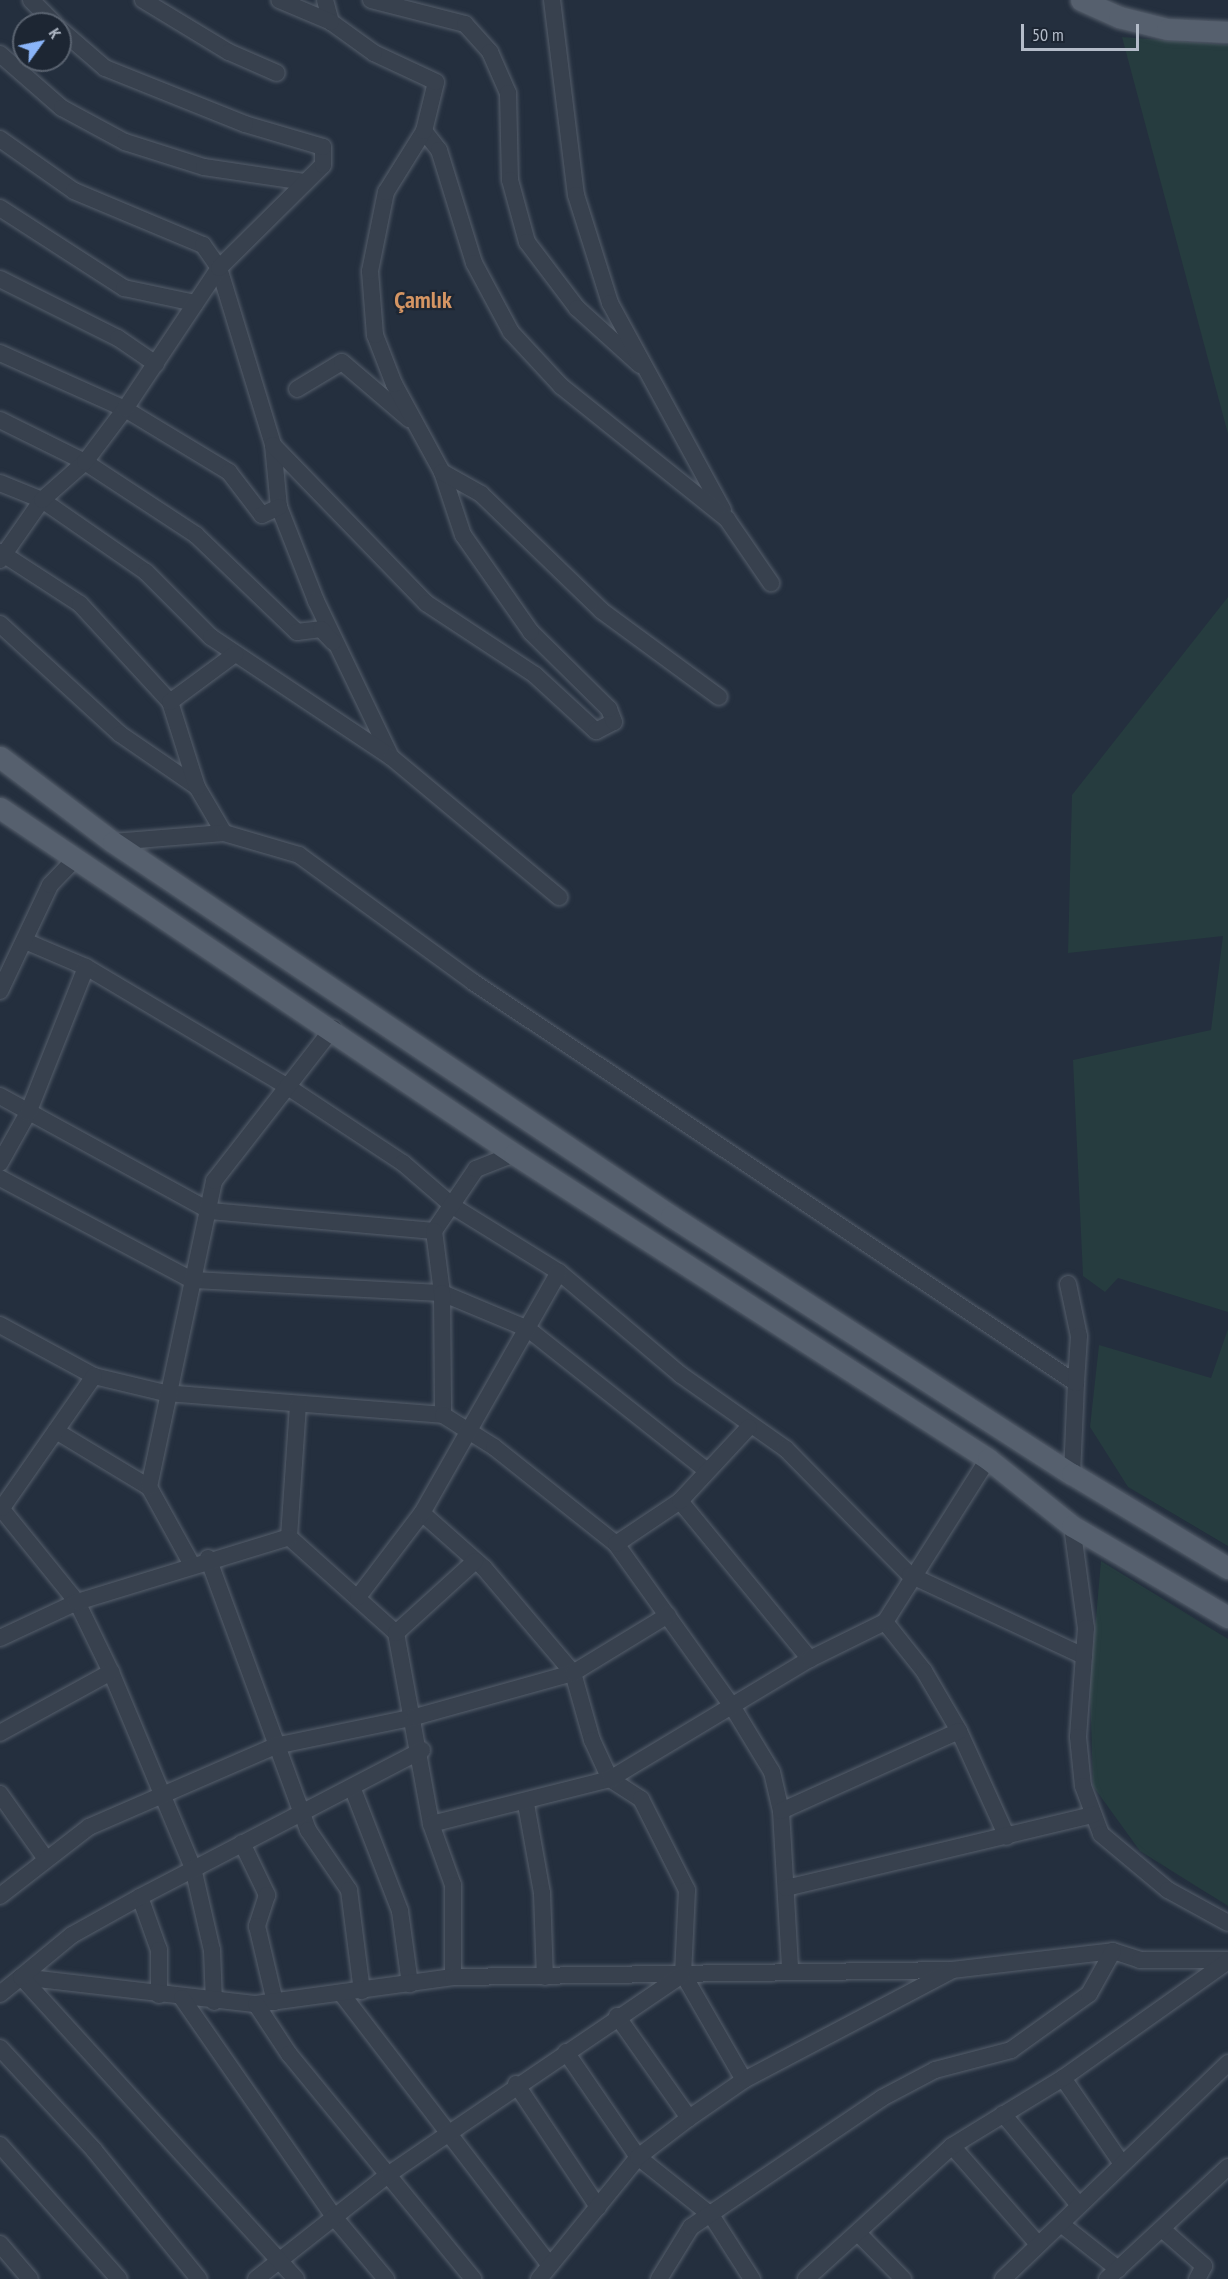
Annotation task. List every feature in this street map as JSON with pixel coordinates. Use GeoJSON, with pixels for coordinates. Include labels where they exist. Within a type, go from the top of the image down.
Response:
{"type":"FeatureCollection","features":[{"type":"Feature","properties":{"kind":"main road"},"geometry":{"type":"LineString","coordinates":[[1081,0],[1119,17],[1167,28],[1228,32]]}},
{"type":"Feature","properties":{"kind":"main road"},"geometry":{"type":"LineString","coordinates":[[0,757],[113,843],[671,1216],[1072,1474],[1228,1568]]}},
{"type":"Feature","properties":{"kind":"main road"},"geometry":{"type":"LineString","coordinates":[[0,808],[333,1028],[514,1154],[988,1459],[1072,1526],[1228,1617]]}},
{"type":"Feature","properties":{"kind":"street"},"geometry":{"type":"LineString","coordinates":[[31,0],[43,12]]}},
{"type":"Feature","properties":{"kind":"street"},"geometry":{"type":"LineString","coordinates":[[143,0],[229,52],[277,73]]}},
{"type":"Feature","properties":{"kind":"street"},"geometry":{"type":"LineString","coordinates":[[273,445],[426,603],[535,675],[596,731],[614,722],[609,709],[531,632],[463,535],[442,472],[417,426],[375,335],[370,270],[386,192],[424,131],[436,82],[374,52],[331,22],[279,0]]}},
{"type":"Feature","properties":{"kind":"street"},"geometry":{"type":"LineString","coordinates":[[325,0],[331,22]]}},
{"type":"Feature","properties":{"kind":"street"},"geometry":{"type":"LineString","coordinates":[[371,0],[465,24],[490,52],[508,93],[510,180],[527,242],[577,308],[652,376]]}},
{"type":"Feature","properties":{"kind":"street"},"geometry":{"type":"LineString","coordinates":[[552,0],[576,195],[610,303],[652,376],[727,519],[771,584]]}},
{"type":"Feature","properties":{"kind":"street"},"geometry":{"type":"LineString","coordinates":[[72,39],[105,68],[245,124],[323,147],[323,165],[219,268],[125,409],[85,462],[42,500],[1,555],[80,604],[171,702],[197,787],[224,833]]}},
{"type":"Feature","properties":{"kind":"street"},"geometry":{"type":"LineString","coordinates":[[0,54],[62,108],[125,142],[204,167],[304,182]]}},
{"type":"Feature","properties":{"kind":"street"},"geometry":{"type":"LineString","coordinates":[[424,131],[439,150],[474,262],[511,332],[561,386],[727,519]]}},
{"type":"Feature","properties":{"kind":"street"},"geometry":{"type":"LineString","coordinates":[[0,139],[74,191],[203,245],[219,268],[273,445],[279,507],[316,601],[348,659],[392,757]]}},
{"type":"Feature","properties":{"kind":"street"},"geometry":{"type":"LineString","coordinates":[[0,208],[124,288],[195,303]]}},
{"type":"Feature","properties":{"kind":"street"},"geometry":{"type":"LineString","coordinates":[[0,279],[118,338],[156,364]]}},
{"type":"Feature","properties":{"kind":"street"},"geometry":{"type":"LineString","coordinates":[[0,353],[125,409],[229,472],[262,515],[279,507]]}},
{"type":"Feature","properties":{"kind":"street"},"geometry":{"type":"LineString","coordinates":[[297,388],[342,362],[417,426]]}},
{"type":"Feature","properties":{"kind":"street"},"geometry":{"type":"LineString","coordinates":[[0,420],[85,462],[196,535],[297,632],[321,629],[348,659]]}},
{"type":"Feature","properties":{"kind":"street"},"geometry":{"type":"LineString","coordinates":[[442,472],[481,494],[602,611],[719,697]]}},
{"type":"Feature","properties":{"kind":"street"},"geometry":{"type":"LineString","coordinates":[[0,483],[42,500],[146,572],[211,637],[392,757],[559,897]]}},
{"type":"Feature","properties":{"kind":"street"},"geometry":{"type":"LineString","coordinates":[[0,624],[120,734],[197,787]]}},
{"type":"Feature","properties":{"kind":"street"},"geometry":{"type":"LineString","coordinates":[[171,702],[236,654]]}},
{"type":"Feature","properties":{"kind":"street"},"geometry":{"type":"LineString","coordinates":[[113,843],[224,833],[299,855],[473,982],[1076,1383]]}},
{"type":"Feature","properties":{"kind":"street"},"geometry":{"type":"LineString","coordinates":[[0,991],[50,885],[75,859]]}},
{"type":"Feature","properties":{"kind":"street"},"geometry":{"type":"LineString","coordinates":[[25,941],[86,967],[288,1087],[404,1163],[454,1208],[559,1272],[749,1427],[786,1449],[910,1575],[1084,1656]]}},
{"type":"Feature","properties":{"kind":"street"},"geometry":{"type":"LineString","coordinates":[[0,1162],[28,1113],[86,967]]}},
{"type":"Feature","properties":{"kind":"street"},"geometry":{"type":"LineString","coordinates":[[148,1487],[165,1393],[210,1210],[214,1181],[333,1028]]}},
{"type":"Feature","properties":{"kind":"street"},"geometry":{"type":"LineString","coordinates":[[0,1096],[210,1210],[434,1231]]}},
{"type":"Feature","properties":{"kind":"street"},"geometry":{"type":"LineString","coordinates":[[442,1415],[442,1293],[434,1231],[454,1208],[476,1169],[514,1154]]}},
{"type":"Feature","properties":{"kind":"street"},"geometry":{"type":"LineString","coordinates":[[0,1178],[192,1280],[442,1293],[528,1329],[707,1471]]}},
{"type":"Feature","properties":{"kind":"street"},"geometry":{"type":"LineString","coordinates":[[358,1597],[422,1513],[559,1272]]}},
{"type":"Feature","properties":{"kind":"street"},"geometry":{"type":"LineString","coordinates":[[1068,1284],[1079,1336],[1072,1474]]}},
{"type":"Feature","properties":{"kind":"street"},"geometry":{"type":"LineString","coordinates":[[0,1325],[94,1376],[165,1393],[442,1415],[468,1429],[616,1544],[732,1706],[772,1773],[781,1811],[790,1969]]}},
{"type":"Feature","properties":{"kind":"street"},"geometry":{"type":"LineString","coordinates":[[94,1376],[1,1508],[77,1602],[111,1672],[193,1868],[212,1950],[214,2002]]}},
{"type":"Feature","properties":{"kind":"street"},"geometry":{"type":"LineString","coordinates":[[289,1537],[298,1405]]}},
{"type":"Feature","properties":{"kind":"street"},"geometry":{"type":"LineString","coordinates":[[616,1544],[680,1501],[749,1427]]}},
{"type":"Feature","properties":{"kind":"street"},"geometry":{"type":"LineString","coordinates":[[56,1431],[148,1487],[200,1560],[302,1813],[349,1890],[362,1990]]}},
{"type":"Feature","properties":{"kind":"street"},"geometry":{"type":"LineString","coordinates":[[431,1824],[526,1804],[610,1779],[810,1659],[885,1622],[910,1575],[988,1459]]}},
{"type":"Feature","properties":{"kind":"street"},"geometry":{"type":"LineString","coordinates":[[680,1501],[810,1659]]}},
{"type":"Feature","properties":{"kind":"street"},"geometry":{"type":"LineString","coordinates":[[422,1513],[475,1560],[573,1673],[592,1740],[610,1779],[641,1799],[687,1890],[683,1974],[744,2080]]}},
{"type":"Feature","properties":{"kind":"street"},"geometry":{"type":"LineString","coordinates":[[1072,1526],[1086,1628],[1078,1737],[1083,1786],[1093,1815],[1101,1834],[1127,1860],[1228,1923]]}},
{"type":"Feature","properties":{"kind":"street"},"geometry":{"type":"LineString","coordinates":[[0,1638],[77,1602],[200,1560],[289,1537]]}},
{"type":"Feature","properties":{"kind":"street"},"geometry":{"type":"LineString","coordinates":[[289,1537],[396,1633],[422,1750],[431,1824],[453,1886],[453,1977]]}},
{"type":"Feature","properties":{"kind":"street"},"geometry":{"type":"LineString","coordinates":[[396,1633],[475,1560]]}},
{"type":"Feature","properties":{"kind":"street"},"geometry":{"type":"LineString","coordinates":[[0,1896],[89,1827],[275,1746],[415,1717],[573,1673],[668,1615]]}},
{"type":"Feature","properties":{"kind":"street"},"geometry":{"type":"LineString","coordinates":[[885,1622],[924,1671],[959,1731],[1007,1837]]}},
{"type":"Feature","properties":{"kind":"street"},"geometry":{"type":"LineString","coordinates":[[0,1734],[111,1672]]}},
{"type":"Feature","properties":{"kind":"street"},"geometry":{"type":"LineString","coordinates":[[781,1811],[959,1731]]}},
{"type":"Feature","properties":{"kind":"street"},"geometry":{"type":"LineString","coordinates":[[0,1994],[72,1935],[140,1896],[422,1750]]}},
{"type":"Feature","properties":{"kind":"street"},"geometry":{"type":"LineString","coordinates":[[351,1787],[400,1911],[410,1984]]}},
{"type":"Feature","properties":{"kind":"street"},"geometry":{"type":"LineString","coordinates":[[0,1794],[46,1859]]}},
{"type":"Feature","properties":{"kind":"street"},"geometry":{"type":"LineString","coordinates":[[526,1804],[542,1893],[545,1977]]}},
{"type":"Feature","properties":{"kind":"street"},"geometry":{"type":"LineString","coordinates":[[786,1888],[1093,1815]]}},
{"type":"Feature","properties":{"kind":"street"},"geometry":{"type":"LineString","coordinates":[[242,1844],[267,1895],[257,1926],[275,2002]]}},
{"type":"Feature","properties":{"kind":"street"},"geometry":{"type":"LineString","coordinates":[[140,1896],[159,1950],[159,1995]]}},
{"type":"Feature","properties":{"kind":"street"},"geometry":{"type":"LineString","coordinates":[[21,1977],[214,2002],[256,2004],[453,1977],[683,1974],[790,1969],[952,1970],[1113,1951],[1140,1960],[1228,1960]]}},
{"type":"Feature","properties":{"kind":"street"},"geometry":{"type":"LineString","coordinates":[[659,2279],[691,2227],[882,2097],[935,2070],[1011,2050],[1089,1994],[1113,1951]]}},
{"type":"Feature","properties":{"kind":"street"},"geometry":{"type":"LineString","coordinates":[[806,2279],[859,2234],[952,2146],[1063,2078],[1228,1960]]}},
{"type":"Feature","properties":{"kind":"street"},"geometry":{"type":"LineString","coordinates":[[538,2279],[548,2263],[598,2207],[638,2157],[689,2118],[744,2080],[952,1970]]}},
{"type":"Feature","properties":{"kind":"street"},"geometry":{"type":"LineString","coordinates":[[256,2279],[389,2174],[447,2136],[516,2084],[683,1974]]}},
{"type":"Feature","properties":{"kind":"street"},"geometry":{"type":"LineString","coordinates":[[21,1977],[296,2279]]}},
{"type":"Feature","properties":{"kind":"street"},"geometry":{"type":"LineString","coordinates":[[341,1993],[447,2136],[548,2263]]}},
{"type":"Feature","properties":{"kind":"street"},"geometry":{"type":"LineString","coordinates":[[182,1998],[334,2217],[386,2279]]}},
{"type":"Feature","properties":{"kind":"street"},"geometry":{"type":"LineString","coordinates":[[256,2004],[289,2054],[473,2279]]}},
{"type":"Feature","properties":{"kind":"street"},"geometry":{"type":"LineString","coordinates":[[617,2016],[689,2118]]}},
{"type":"Feature","properties":{"kind":"street"},"geometry":{"type":"LineString","coordinates":[[0,2048],[94,2150],[199,2279]]}},
{"type":"Feature","properties":{"kind":"street"},"geometry":{"type":"LineString","coordinates":[[566,2052],[638,2157],[711,2215],[752,2279]]}},
{"type":"Feature","properties":{"kind":"street"},"geometry":{"type":"LineString","coordinates":[[1003,2279],[1037,2243],[1061,2224],[1078,2204],[1228,2062]]}},
{"type":"Feature","properties":{"kind":"street"},"geometry":{"type":"LineString","coordinates":[[1063,2078],[1122,2164]]}},
{"type":"Feature","properties":{"kind":"street"},"geometry":{"type":"LineString","coordinates":[[516,2084],[598,2207]]}},
{"type":"Feature","properties":{"kind":"street"},"geometry":{"type":"LineString","coordinates":[[1003,2114],[1078,2204]]}},
{"type":"Feature","properties":{"kind":"street"},"geometry":{"type":"LineString","coordinates":[[0,2145],[118,2279]]}},
{"type":"Feature","properties":{"kind":"street"},"geometry":{"type":"LineString","coordinates":[[952,2146],[1037,2243]]}},
{"type":"Feature","properties":{"kind":"street"},"geometry":{"type":"LineString","coordinates":[[1061,2224],[1113,2274],[1228,2167]]}},
{"type":"Feature","properties":{"kind":"street"},"geometry":{"type":"LineString","coordinates":[[1162,2229],[1204,2266],[1197,2279]]}},
{"type":"Feature","properties":{"kind":"street"},"geometry":{"type":"LineString","coordinates":[[859,2234],[903,2279]]}},
{"type":"Feature","properties":{"kind":"street"},"geometry":{"type":"LineString","coordinates":[[0,2244],[30,2279]]}},
{"type":"Feature","properties":{"kind":"green space"},"geometry":{"type":"Polygon","coordinates":[[[1122,37],[1228,45],[1228,434],[1122,37]]]}},
{"type":"Feature","properties":{"kind":"green space"},"geometry":{"type":"Polygon","coordinates":[[[1228,597],[1228,1312],[1118,1278],[1105,1292],[1083,1276],[1073,1060],[1211,1030],[1223,936],[1068,953],[1072,795],[1228,597]]]}},
{"type":"Feature","properties":{"kind":"green space"},"geometry":{"type":"Polygon","coordinates":[[[1228,1329],[1228,1546],[1128,1487],[1090,1427],[1099,1345],[1211,1378],[1228,1329]]]}},
{"type":"Feature","properties":{"kind":"green space"},"geometry":{"type":"Polygon","coordinates":[[[1101,1561],[1228,1639],[1228,1906],[1140,1851],[1093,1786],[1090,1687],[1101,1561]]]}},
{"type":"Feature","properties":{"kind":"district","name":"Çamlık"},"geometry":{"type":"Point","coordinates":[423,300]}}]}
